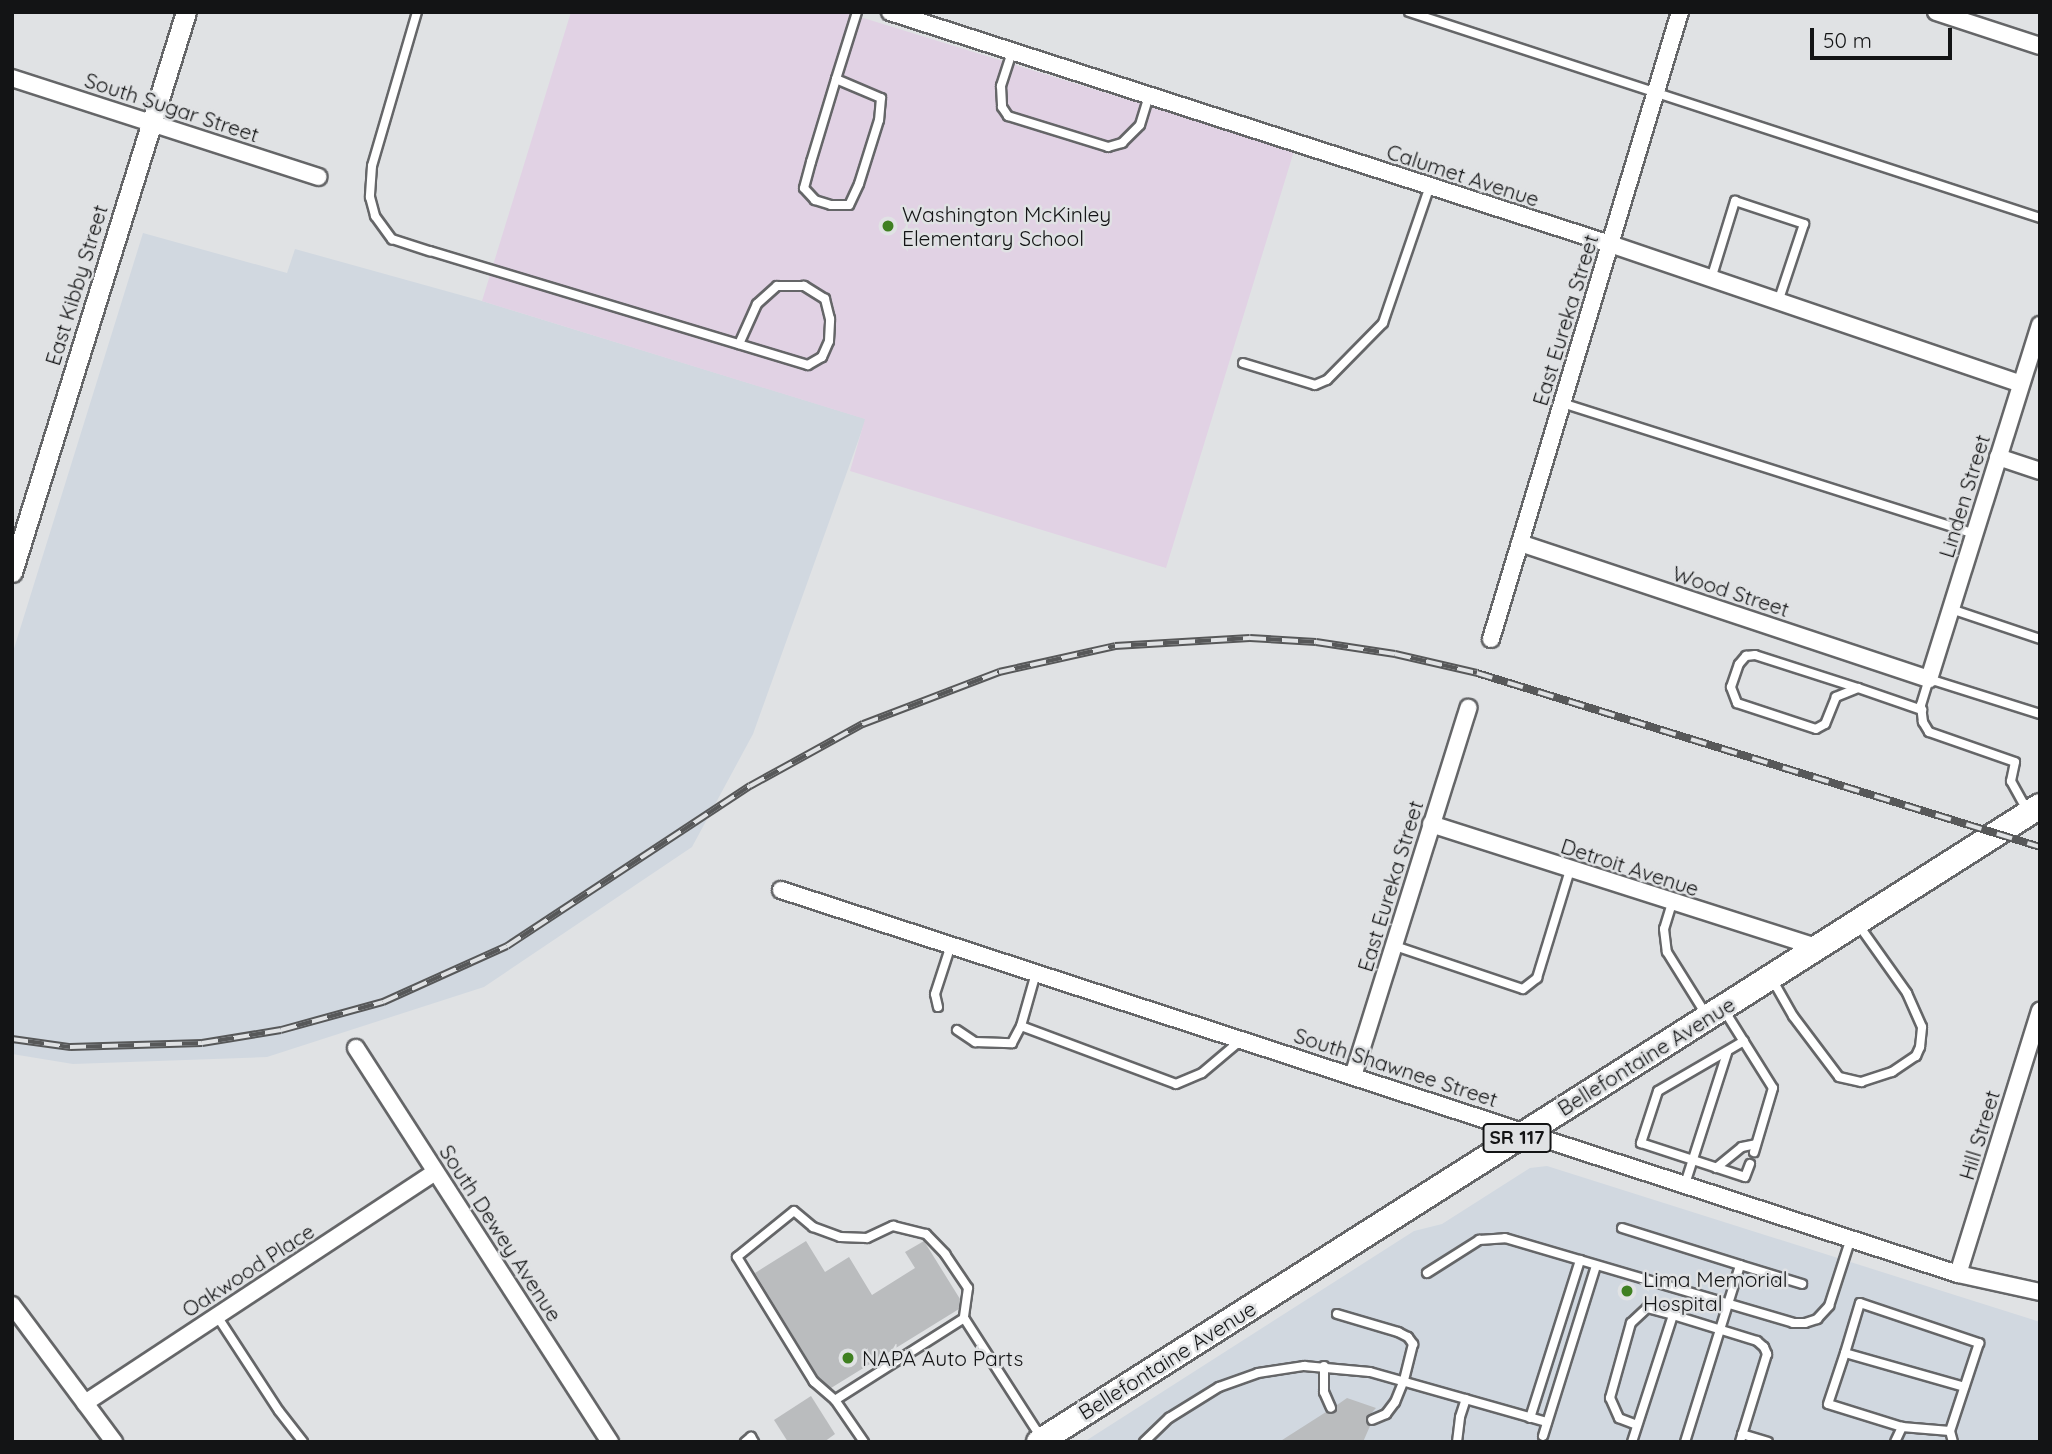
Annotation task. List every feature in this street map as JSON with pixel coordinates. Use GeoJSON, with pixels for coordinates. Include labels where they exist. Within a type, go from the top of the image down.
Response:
{"type":"FeatureCollection","features":[{"type":"Feature","properties":{"kind":"main road","name":"Bellefontaine Avenue"},"geometry":{"type":"LineString","coordinates":[[1042,1441],[2034,809]]}},
{"type":"Feature","properties":{"kind":"street","name":"East Kibby Street"},"geometry":{"type":"LineString","coordinates":[[12,572],[186,12]]}},
{"type":"Feature","properties":{"kind":"street","name":"Calumet Avenue"},"geometry":{"type":"LineString","coordinates":[[890,12],[941,20],[1012,52],[1610,244],[2021,384]]}},
{"type":"Feature","properties":{"kind":"street","name":"East Eureka Street"},"geometry":{"type":"LineString","coordinates":[[1490,639],[1680,12]]}},
{"type":"Feature","properties":{"kind":"street"},"geometry":{"type":"LineString","coordinates":[[1936,12],[2040,46]]}},
{"type":"Feature","properties":{"kind":"street","name":"South Sugar Street"},"geometry":{"type":"LineString","coordinates":[[12,78],[318,177]]}},
{"type":"Feature","properties":{"kind":"street","name":"Linden Street"},"geometry":{"type":"LineString","coordinates":[[1929,679],[2040,325]]}},
{"type":"Feature","properties":{"kind":"street"},"geometry":{"type":"LineString","coordinates":[[1998,457],[2040,471]]}},
{"type":"Feature","properties":{"kind":"street","name":"Wood Street"},"geometry":{"type":"LineString","coordinates":[[1520,543],[1929,679]]}},
{"type":"Feature","properties":{"kind":"street","name":"East Eureka Street"},"geometry":{"type":"LineString","coordinates":[[1353,1076],[1468,708]]}},
{"type":"Feature","properties":{"kind":"street","name":"Detroit Avenue"},"geometry":{"type":"LineString","coordinates":[[1431,824],[1672,903],[1817,947]]}},
{"type":"Feature","properties":{"kind":"street","name":"South Shawnee Street"},"geometry":{"type":"LineString","coordinates":[[781,890],[1958,1273],[2040,1292]]}},
{"type":"Feature","properties":{"kind":"street","name":"Hill Street"},"geometry":{"type":"LineString","coordinates":[[1958,1273],[2040,1010]]}},
{"type":"Feature","properties":{"kind":"street","name":"South Dewey Avenue"},"geometry":{"type":"LineString","coordinates":[[356,1048],[610,1442]]}},
{"type":"Feature","properties":{"kind":"street","name":"Oakwood Place"},"geometry":{"type":"LineString","coordinates":[[85,1403],[435,1172]]}},
{"type":"Feature","properties":{"kind":"street"},"geometry":{"type":"LineString","coordinates":[[12,1306],[114,1442]]}},
{"type":"Feature","properties":{"kind":"lane"},"geometry":{"type":"LineString","coordinates":[[417,12],[372,166],[375,216],[392,239],[808,365],[822,357],[830,341],[830,319],[825,299],[804,286],[777,286],[757,304],[739,344]]}},
{"type":"Feature","properties":{"kind":"lane"},"geometry":{"type":"LineString","coordinates":[[836,79],[881,98],[879,120],[859,184],[849,205],[831,205],[815,200],[804,188],[836,79],[857,12]]}},
{"type":"Feature","properties":{"kind":"lane"},"geometry":{"type":"LineString","coordinates":[[1409,12],[2040,218]]}},
{"type":"Feature","properties":{"kind":"lane"},"geometry":{"type":"LineString","coordinates":[[1012,52],[1001,86],[1002,107],[1008,116],[1108,148],[1122,143],[1140,125],[1149,96]]}},
{"type":"Feature","properties":{"kind":"lane"},"geometry":{"type":"LineString","coordinates":[[1243,363],[1315,385],[1326,380],[1383,323],[1430,186]]}},
{"type":"Feature","properties":{"kind":"lane"},"geometry":{"type":"LineString","coordinates":[[1711,279],[1735,201],[1804,224],[1778,302]]}},
{"type":"Feature","properties":{"kind":"lane"},"geometry":{"type":"LineString","coordinates":[[1562,403],[1974,534]]}},
{"type":"Feature","properties":{"kind":"lane"},"geometry":{"type":"LineString","coordinates":[[1951,609],[2040,639]]}},
{"type":"Feature","properties":{"kind":"lane"},"geometry":{"type":"LineString","coordinates":[[1858,688],[1836,697],[1825,724],[1816,729],[1738,703],[1731,687],[1739,664],[1746,656],[1755,655],[1858,688],[1922,710]]}},
{"type":"Feature","properties":{"kind":"lane"},"geometry":{"type":"LineString","coordinates":[[2034,809],[2011,781],[2015,762],[1929,732],[1923,722],[1922,710],[1929,679],[2040,714]]}},
{"type":"Feature","properties":{"kind":"lane"},"geometry":{"type":"LineString","coordinates":[[1392,945],[1523,989],[1537,978],[1570,870]]}},
{"type":"Feature","properties":{"kind":"lane"},"geometry":{"type":"LineString","coordinates":[[1672,903],[1664,929],[1667,952],[1715,1012],[1744,1041],[1773,1088],[1755,1148],[1742,1147],[1716,1168]]}},
{"type":"Feature","properties":{"kind":"lane"},"geometry":{"type":"LineString","coordinates":[[1771,977],[1793,1016],[1839,1077],[1861,1082],[1892,1072],[1916,1056],[1922,1027],[1907,993],[1857,922]]}},
{"type":"Feature","properties":{"kind":"lane"},"geometry":{"type":"LineString","coordinates":[[938,1007],[935,994],[951,946]]}},
{"type":"Feature","properties":{"kind":"lane"},"geometry":{"type":"LineString","coordinates":[[957,1030],[975,1042],[1012,1043],[1021,1026],[1036,973]]}},
{"type":"Feature","properties":{"kind":"lane"},"geometry":{"type":"LineString","coordinates":[[1021,1026],[1176,1084],[1202,1073],[1241,1040]]}},
{"type":"Feature","properties":{"kind":"lane"},"geometry":{"type":"LineString","coordinates":[[1744,1041],[1658,1091],[1641,1143],[1745,1177],[1750,1164]]}},
{"type":"Feature","properties":{"kind":"lane"},"geometry":{"type":"LineString","coordinates":[[1685,1184],[1727,1053]]}},
{"type":"Feature","properties":{"kind":"lane"},"geometry":{"type":"LineString","coordinates":[[864,1442],[835,1400],[814,1382],[737,1257],[794,1211],[813,1227],[839,1237],[867,1238],[893,1226],[926,1234],[945,1254],[968,1288],[964,1318],[1042,1441]]}},
{"type":"Feature","properties":{"kind":"lane"},"geometry":{"type":"LineString","coordinates":[[1622,1228],[1802,1284]]}},
{"type":"Feature","properties":{"kind":"lane"},"geometry":{"type":"LineString","coordinates":[[1427,1273],[1468,1246],[1492,1238],[1521,1240],[1596,1266],[1793,1323],[1817,1319],[1829,1306],[1851,1238]]}},
{"type":"Feature","properties":{"kind":"lane"},"geometry":{"type":"LineString","coordinates":[[1530,1418],[1580,1260]]}},
{"type":"Feature","properties":{"kind":"lane"},"geometry":{"type":"LineString","coordinates":[[1685,1442],[1740,1265]]}},
{"type":"Feature","properties":{"kind":"lane"},"geometry":{"type":"LineString","coordinates":[[1543,1436],[1596,1266]]}},
{"type":"Feature","properties":{"kind":"lane"},"geometry":{"type":"LineString","coordinates":[[1950,1431],[1902,1426],[1828,1404],[1860,1303],[1979,1343],[1950,1431],[1953,1442]]}},
{"type":"Feature","properties":{"kind":"lane"},"geometry":{"type":"LineString","coordinates":[[1637,1425],[1619,1418],[1610,1398],[1631,1323],[1647,1308],[1757,1341],[1767,1354],[1741,1438],[1768,1442]]}},
{"type":"Feature","properties":{"kind":"lane"},"geometry":{"type":"LineString","coordinates":[[1337,1314],[1408,1337],[1413,1350],[1404,1380],[1390,1409],[1372,1420]]}},
{"type":"Feature","properties":{"kind":"lane"},"geometry":{"type":"LineString","coordinates":[[1632,1442],[1673,1315]]}},
{"type":"Feature","properties":{"kind":"lane"},"geometry":{"type":"LineString","coordinates":[[216,1316],[279,1411],[303,1442]]}},
{"type":"Feature","properties":{"kind":"lane"},"geometry":{"type":"LineString","coordinates":[[835,1400],[964,1318]]}},
{"type":"Feature","properties":{"kind":"lane"},"geometry":{"type":"LineString","coordinates":[[1844,1353],[1964,1387]]}},
{"type":"Feature","properties":{"kind":"lane"},"geometry":{"type":"LineString","coordinates":[[1144,1442],[1169,1418],[1219,1387],[1280,1368],[1324,1366],[1404,1380],[1547,1422]]}},
{"type":"Feature","properties":{"kind":"lane"},"geometry":{"type":"LineString","coordinates":[[1324,1366],[1324,1392],[1331,1408]]}},
{"type":"Feature","properties":{"kind":"lane"},"geometry":{"type":"LineString","coordinates":[[1457,1442],[1460,1417],[1466,1399]]}},
{"type":"Feature","properties":{"kind":"lane"},"geometry":{"type":"LineString","coordinates":[[1895,1442],[1902,1426]]}},
{"type":"Feature","properties":{"kind":"lane"},"geometry":{"type":"LineString","coordinates":[[745,1442],[751,1437],[754,1442]]}},
{"type":"Feature","properties":{"kind":"shaded area","name":"Washington McKinley Elementary School"},"geometry":{"type":"Polygon","coordinates":[[[571,12],[844,12],[1294,151],[1166,568],[850,471],[865,419],[482,301],[571,12]]]}},
{"type":"Feature","properties":{"kind":"shaded area"},"geometry":{"type":"Polygon","coordinates":[[[143,233],[287,273],[295,249],[482,301],[866,419],[753,734],[692,847],[484,987],[267,1057],[73,1064],[12,1054],[12,655],[143,233]]]}},
{"type":"Feature","properties":{"kind":"shaded area","name":"Lima Memorial Hospital"},"geometry":{"type":"Polygon","coordinates":[[[1547,1166],[2040,1322],[2040,1442],[1084,1442],[1414,1231],[1442,1224],[1530,1168],[1547,1166]]]}},
{"type":"Feature","properties":{"kind":"building"},"geometry":{"type":"Polygon","coordinates":[[[806,1241],[825,1272],[849,1257],[872,1295],[915,1268],[905,1252],[924,1241],[960,1299],[959,1309],[831,1388],[819,1378],[755,1273],[806,1241]]]}},
{"type":"Feature","properties":{"kind":"building"},"geometry":{"type":"Polygon","coordinates":[[[811,1396],[835,1434],[824,1442],[788,1442],[774,1420],[811,1396]]]}},
{"type":"Feature","properties":{"kind":"building"},"geometry":{"type":"Polygon","coordinates":[[[1347,1398],[1376,1408],[1366,1419],[1370,1426],[1363,1442],[1279,1442],[1326,1412],[1334,1414],[1337,1405],[1347,1398]]]}},
{"type":"Feature","properties":{"kind":"railway"},"geometry":{"type":"LineString","coordinates":[[12,1039],[70,1047],[202,1043],[281,1030],[383,1002],[507,946],[750,786],[863,724],[999,672],[1115,646],[1250,638],[1316,642],[1395,654],[1477,673],[2040,847]]}},
{"type":"Feature","properties":{"kind":"place","name":"Washington McKinley Elementary School"},"geometry":{"type":"Point","coordinates":[888,226]}},
{"type":"Feature","properties":{"kind":"place","name":"Lima Memorial Hospital"},"geometry":{"type":"Point","coordinates":[1627,1291]}},
{"type":"Feature","properties":{"kind":"place","name":"NAPA Auto Parts"},"geometry":{"type":"Point","coordinates":[848,1358]}}]}
